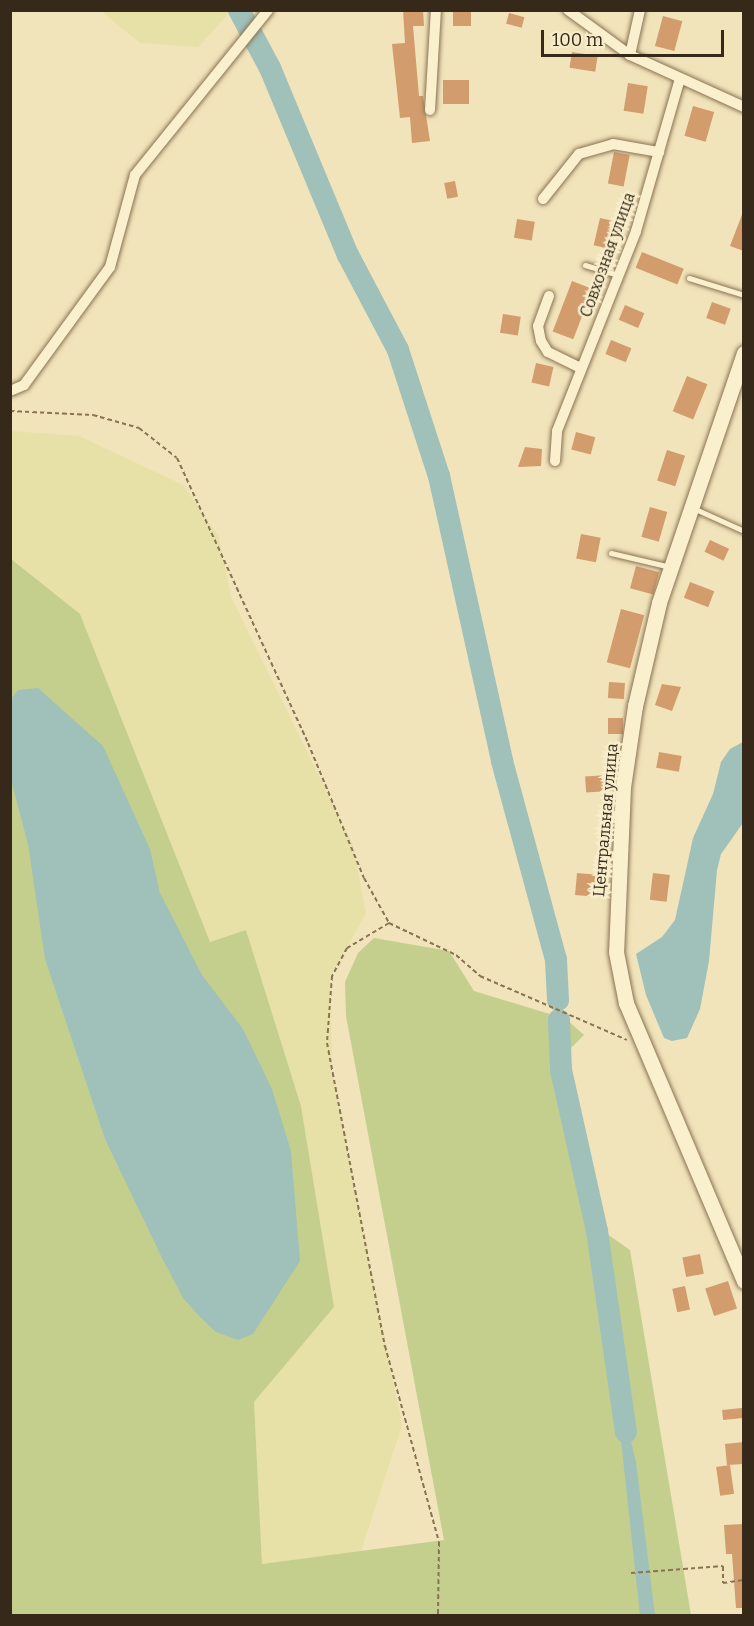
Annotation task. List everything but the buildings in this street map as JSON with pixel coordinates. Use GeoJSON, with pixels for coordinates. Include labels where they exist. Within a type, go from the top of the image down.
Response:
{"type":"FeatureCollection","features":[{"type":"Feature","properties":{"kind":"street"},"geometry":{"type":"LineString","coordinates":[[10,391],[24,385],[110,267],[135,175],[268,10]]}},
{"type":"Feature","properties":{"kind":"street"},"geometry":{"type":"LineString","coordinates":[[430,110],[435,10]]}},
{"type":"Feature","properties":{"kind":"street"},"geometry":{"type":"LineString","coordinates":[[630,55],[640,10]]}},
{"type":"Feature","properties":{"kind":"street"},"geometry":{"type":"LineString","coordinates":[[573,12],[630,55],[744,107]]}},
{"type":"Feature","properties":{"kind":"street","name":"Совхозная улица"},"geometry":{"type":"LineString","coordinates":[[555,461],[557,431],[579,367],[619,276],[680,79]]}},
{"type":"Feature","properties":{"kind":"street"},"geometry":{"type":"LineString","coordinates":[[543,199],[579,154],[613,144],[658,152]]}},
{"type":"Feature","properties":{"kind":"street"},"geometry":{"type":"LineString","coordinates":[[549,296],[538,326],[541,341],[548,352],[579,367]]}},
{"type":"Feature","properties":{"kind":"street","name":"Центральная улица"},"geometry":{"type":"LineString","coordinates":[[744,353],[671,568],[635,706],[617,877],[618,976],[645,1051],[744,1281]]}},
{"type":"Feature","properties":{"kind":"lane"},"geometry":{"type":"LineString","coordinates":[[585,265],[619,276]]}},
{"type":"Feature","properties":{"kind":"lane"},"geometry":{"type":"LineString","coordinates":[[689,278],[744,295]]}},
{"type":"Feature","properties":{"kind":"lane"},"geometry":{"type":"LineString","coordinates":[[692,507],[744,531]]}},
{"type":"Feature","properties":{"kind":"lane"},"geometry":{"type":"LineString","coordinates":[[610,553],[671,568]]}},
{"type":"Feature","properties":{"kind":"path"},"geometry":{"type":"LineString","coordinates":[[10,411],[93,415],[139,428],[177,458],[308,743],[364,878],[389,923],[456,955],[480,976],[645,1051]]}},
{"type":"Feature","properties":{"kind":"path"},"geometry":{"type":"LineString","coordinates":[[389,923],[347,948],[332,976],[327,1043],[385,1346],[439,1542],[438,1616]]}},
{"type":"Feature","properties":{"kind":"path"},"geometry":{"type":"LineString","coordinates":[[631,1573],[723,1566],[723,1583],[744,1580]]}},
{"type":"Feature","properties":{"kind":"shaded area"},"geometry":{"type":"Polygon","coordinates":[[[101,11],[231,11],[198,47],[140,43],[101,11]]]}},
{"type":"Feature","properties":{"kind":"shaded area"},"geometry":{"type":"Polygon","coordinates":[[[10,431],[79,436],[183,485],[219,537],[231,597],[353,845],[366,913],[330,978],[332,1070],[402,1425],[361,1551],[262,1564],[254,1402],[334,1307],[301,1106],[246,930],[210,942],[80,614],[11,558],[10,431]]]}},
{"type":"Feature","properties":{"kind":"green space"},"geometry":{"type":"Polygon","coordinates":[[[10,558],[80,614],[210,942],[246,930],[301,1106],[334,1307],[254,1402],[262,1564],[444,1540],[346,1016],[345,982],[358,953],[374,938],[449,951],[474,991],[566,1019],[584,1035],[553,1066],[563,1125],[597,1227],[630,1250],[691,1615],[11,1615],[10,558]]]}},
{"type":"Feature","properties":{"kind":"water"},"geometry":{"type":"Polygon","coordinates":[[[38,688],[103,746],[150,849],[160,893],[202,975],[243,1029],[272,1089],[291,1151],[300,1261],[253,1334],[238,1340],[216,1332],[200,1317],[183,1298],[162,1258],[105,1139],[45,959],[28,844],[10,776],[11,699],[18,690],[38,688]]]}},
{"type":"Feature","properties":{"kind":"water"},"geometry":{"type":"Polygon","coordinates":[[[743,742],[743,823],[721,854],[717,870],[709,961],[700,1009],[687,1038],[672,1041],[664,1038],[646,995],[636,954],[662,937],[675,920],[693,838],[713,794],[721,762],[730,749],[743,742]]]}},
{"type":"Feature","properties":{"kind":"water"},"geometry":{"type":"Polygon","coordinates":[[[621,1401],[636,1462],[655,1615],[640,1615],[618,1413],[621,1401]]]}},
{"type":"Feature","properties":{"kind":"waterway"},"geometry":{"type":"LineString","coordinates":[[239,10],[270,68],[348,255],[398,350],[439,476],[502,761],[556,960],[558,1000]]}},
{"type":"Feature","properties":{"kind":"waterway"},"geometry":{"type":"LineString","coordinates":[[559,1020],[561,1070],[597,1231],[626,1432]]}}]}
